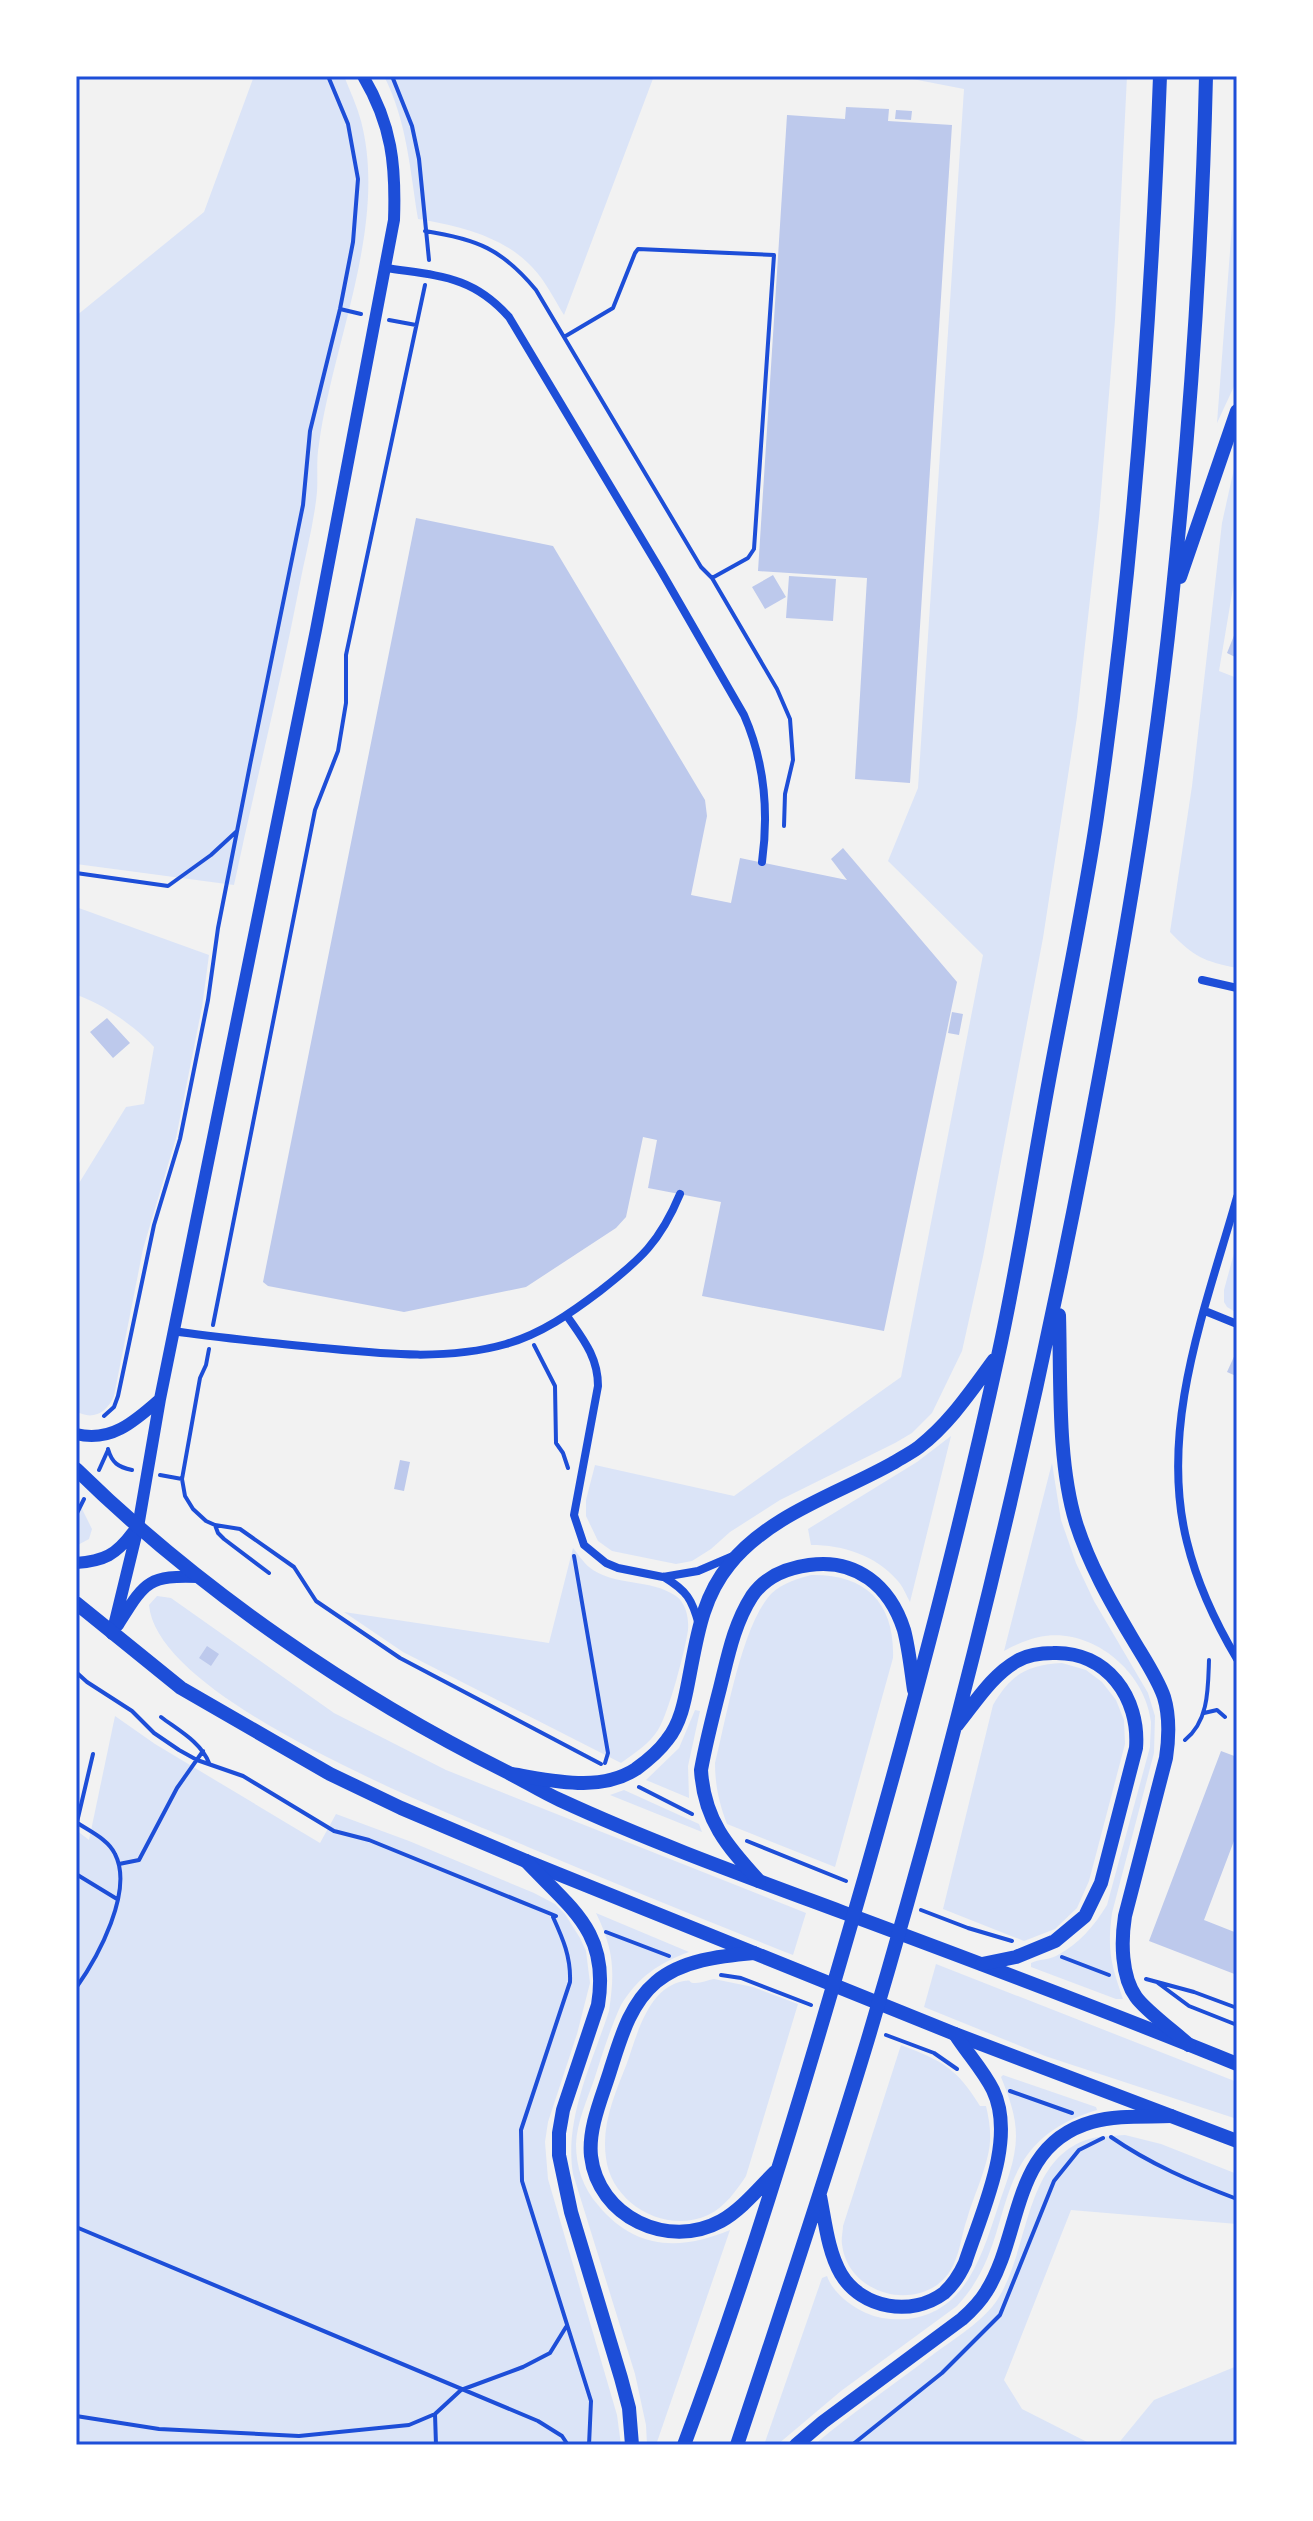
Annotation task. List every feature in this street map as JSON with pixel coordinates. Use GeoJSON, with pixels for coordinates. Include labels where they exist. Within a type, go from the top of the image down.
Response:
{"type":"FeatureCollection","features":[{"type":"Feature","properties":{"kind":"main road"},"geometry":{"type":"LineString","coordinates":[[112,1634],[138,1527],[173,1331],[316,630],[394,220],[396,179],[393,151],[385,120],[363,76]]}},
{"type":"Feature","properties":{"kind":"main road"},"geometry":{"type":"LineString","coordinates":[[684,2445],[714,2366],[823,2023],[915,1698],[999,1352],[1088,871],[1126,591],[1144,401],[1160,76]]}},
{"type":"Feature","properties":{"kind":"main road"},"geometry":{"type":"LineString","coordinates":[[737,2445],[869,2036],[954,1728],[1009,1509],[1058,1293],[1121,959],[1172,600],[1194,344],[1206,76]]}},
{"type":"Feature","properties":{"kind":"main road"},"geometry":{"type":"LineString","coordinates":[[1172,600],[1237,411]]}},
{"type":"Feature","properties":{"kind":"main road"},"geometry":{"type":"LineString","coordinates":[[1058,1293],[1064,1449],[1075,1520],[1090,1564],[1163,1695],[1167,1712],[1167,1753],[1122,1935],[1128,1977],[1136,1997],[1189,2045]]}},
{"type":"Feature","properties":{"kind":"main road"},"geometry":{"type":"LineString","coordinates":[[511,1774],[596,1783],[622,1776],[653,1755],[669,1739],[679,1719],[699,1626],[710,1592],[738,1554],[762,1533],[918,1448],[953,1415],[999,1352]]}},
{"type":"Feature","properties":{"kind":"main road"},"geometry":{"type":"LineString","coordinates":[[76,1434],[103,1437],[140,1417],[160,1399]]}},
{"type":"Feature","properties":{"kind":"main road"},"geometry":{"type":"LineString","coordinates":[[76,1469],[138,1527],[199,1577],[297,1648],[448,1743],[594,1815],[1237,2064]]}},
{"type":"Feature","properties":{"kind":"main road"},"geometry":{"type":"LineString","coordinates":[[76,1563],[100,1561],[121,1549],[138,1527]]}},
{"type":"Feature","properties":{"kind":"main road"},"geometry":{"type":"LineString","coordinates":[[759,1881],[714,1825],[702,1791],[701,1770],[738,1625],[755,1592],[772,1576],[813,1564],[842,1565],[865,1573],[887,1593],[904,1630],[915,1698]]}},
{"type":"Feature","properties":{"kind":"main road"},"geometry":{"type":"LineString","coordinates":[[112,1634],[137,1594],[151,1582],[168,1576],[199,1577]]}},
{"type":"Feature","properties":{"kind":"main road"},"geometry":{"type":"LineString","coordinates":[[76,1603],[181,1688],[330,1774],[401,1808],[949,2031],[1237,2141]]}},
{"type":"Feature","properties":{"kind":"main road"},"geometry":{"type":"LineString","coordinates":[[954,1728],[999,1674],[1019,1660],[1043,1653],[1065,1652],[1084,1657],[1102,1667],[1117,1681],[1134,1713],[1138,1731],[1101,1883],[1085,1916],[1055,1941],[1016,1957],[982,1964]]}},
{"type":"Feature","properties":{"kind":"main road"},"geometry":{"type":"LineString","coordinates":[[526,1861],[587,1927],[595,1945],[601,1987],[598,2005],[563,2110],[559,2155],[571,2212],[629,2408],[632,2445]]}},
{"type":"Feature","properties":{"kind":"main road"},"geometry":{"type":"LineString","coordinates":[[760,1955],[707,1959],[674,1970],[642,1996],[630,2015],[612,2065],[591,2137],[591,2156],[604,2193],[618,2209],[650,2228],[670,2233],[690,2232],[720,2222],[778,2169]]}},
{"type":"Feature","properties":{"kind":"main road"},"geometry":{"type":"LineString","coordinates":[[820,2195],[834,2258],[841,2275],[868,2299],[883,2306],[901,2308],[920,2305],[946,2291],[957,2279],[1000,2155],[1002,2136],[1001,2118],[993,2091],[949,2031]]}},
{"type":"Feature","properties":{"kind":"main road"},"geometry":{"type":"LineString","coordinates":[[796,2445],[975,2307],[998,2268],[1033,2166],[1046,2150],[1074,2129],[1092,2122],[1171,2116]]}},
{"type":"Feature","properties":{"kind":"street"},"geometry":{"type":"LineString","coordinates":[[386,268],[456,279],[495,302],[509,317],[744,715],[762,769],[766,823],[762,862]]}},
{"type":"Feature","properties":{"kind":"street"},"geometry":{"type":"LineString","coordinates":[[1202,980],[1237,988]]}},
{"type":"Feature","properties":{"kind":"street"},"geometry":{"type":"LineString","coordinates":[[173,1331],[382,1353],[462,1353],[505,1344],[529,1336],[567,1316],[651,1247],[668,1222],[680,1194]]}},
{"type":"Feature","properties":{"kind":"street"},"geometry":{"type":"LineString","coordinates":[[1237,1197],[1184,1398],[1178,1473],[1186,1541],[1208,1604],[1237,1659]]}},
{"type":"Feature","properties":{"kind":"street"},"geometry":{"type":"LineString","coordinates":[[1205,1311],[1237,1324]]}},
{"type":"Feature","properties":{"kind":"street"},"geometry":{"type":"LineString","coordinates":[[567,1316],[594,1357],[598,1372],[598,1386],[575,1498],[577,1529],[584,1545],[606,1563],[663,1577],[680,1586],[694,1605],[699,1626]]}},
{"type":"Feature","properties":{"kind":"street"},"geometry":{"type":"LineString","coordinates":[[663,1577],[698,1571],[738,1554]]}},
{"type":"Feature","properties":{"kind":"path"},"geometry":{"type":"LineString","coordinates":[[182,1479],[119,1467],[111,1460],[98,1420],[114,1407],[118,1396],[154,1225],[180,1139],[208,1000],[218,928],[303,505],[310,431],[353,242],[358,179],[348,124],[328,76]]}},
{"type":"Feature","properties":{"kind":"path"},"geometry":{"type":"LineString","coordinates":[[392,76],[412,126],[419,159],[430,256],[346,655],[346,703],[338,751],[315,810],[206,1365],[200,1378],[182,1479],[185,1496],[206,1521],[240,1529],[294,1567],[316,1601],[400,1658],[714,1825],[852,1883]]}},
{"type":"Feature","properties":{"kind":"path"},"geometry":{"type":"LineString","coordinates":[[425,231],[470,239],[497,252],[519,269],[536,290],[701,567],[712,578],[777,689],[790,719],[793,760],[785,794],[784,826]]}},
{"type":"Feature","properties":{"kind":"path"},"geometry":{"type":"LineString","coordinates":[[564,337],[613,308],[638,249],[774,255],[754,549],[748,558],[712,578]]}},
{"type":"Feature","properties":{"kind":"path"},"geometry":{"type":"LineString","coordinates":[[76,873],[168,886],[186,875],[237,831]]}},
{"type":"Feature","properties":{"kind":"path"},"geometry":{"type":"LineString","coordinates":[[215,1525],[224,1539],[269,1573]]}},
{"type":"Feature","properties":{"kind":"path"},"geometry":{"type":"LineString","coordinates":[[1167,1753],[1190,1737],[1203,1713],[1209,1660]]}},
{"type":"Feature","properties":{"kind":"path"},"geometry":{"type":"LineString","coordinates":[[76,1672],[132,1711],[154,1733],[196,1759],[243,1776],[334,1831],[369,1840],[572,1924],[621,1937],[667,1955]]}},
{"type":"Feature","properties":{"kind":"path"},"geometry":{"type":"LineString","coordinates":[[1203,1713],[1217,1710],[1225,1717]]}},
{"type":"Feature","properties":{"kind":"path"},"geometry":{"type":"LineString","coordinates":[[161,1717],[203,1751],[209,1763]]}},
{"type":"Feature","properties":{"kind":"path"},"geometry":{"type":"LineString","coordinates":[[602,1722],[608,1753],[605,1766]]}},
{"type":"Feature","properties":{"kind":"path"},"geometry":{"type":"LineString","coordinates":[[119,1864],[139,1860],[177,1788],[203,1751]]}},
{"type":"Feature","properties":{"kind":"path"},"geometry":{"type":"LineString","coordinates":[[76,1988],[94,1963],[107,1934],[117,1899],[119,1864],[109,1844],[76,1823],[93,1754]]}},
{"type":"Feature","properties":{"kind":"path"},"geometry":{"type":"LineString","coordinates":[[76,1874],[117,1899]]}},
{"type":"Feature","properties":{"kind":"path"},"geometry":{"type":"LineString","coordinates":[[910,1906],[968,1928],[1039,1948],[1108,1975],[1140,1977],[1237,2008]]}},
{"type":"Feature","properties":{"kind":"path"},"geometry":{"type":"LineString","coordinates":[[712,1975],[756,1983],[815,2007]]}},
{"type":"Feature","properties":{"kind":"path"},"geometry":{"type":"LineString","coordinates":[[1156,1982],[1189,2006],[1237,2025]]}},
{"type":"Feature","properties":{"kind":"path"},"geometry":{"type":"LineString","coordinates":[[874,2030],[934,2053],[961,2073]]}},
{"type":"Feature","properties":{"kind":"path"},"geometry":{"type":"LineString","coordinates":[[1011,2091],[1072,2113]]}},
{"type":"Feature","properties":{"kind":"path"},"geometry":{"type":"LineString","coordinates":[[1109,2136],[1144,2159],[1237,2199]]}},
{"type":"Feature","properties":{"kind":"path"},"geometry":{"type":"LineString","coordinates":[[76,2227],[538,2421],[562,2436],[568,2445]]}},
{"type":"Feature","properties":{"kind":"path"},"geometry":{"type":"LineString","coordinates":[[76,2416],[159,2429],[299,2436],[409,2425],[435,2414],[461,2390],[550,2353],[566,2327]]}},
{"type":"Feature","properties":{"kind":"path"},"geometry":{"type":"LineString","coordinates":[[435,2414],[436,2445]]}},
{"type":"Feature","properties":{"kind":"shaded area"},"geometry":{"type":"Polygon","coordinates":[[[254,76],[344,76],[361,121],[368,160],[368,201],[355,283],[319,444],[312,528],[234,885],[76,864],[76,316],[204,212],[254,76]]]}},
{"type":"Feature","properties":{"kind":"shaded area"},"geometry":{"type":"Polygon","coordinates":[[[384,76],[654,76],[564,315],[537,272],[508,247],[464,229],[418,219],[403,128],[384,76]]]}},
{"type":"Feature","properties":{"kind":"shaded area"},"geometry":{"type":"Polygon","coordinates":[[[897,76],[1127,76],[1115,320],[1099,518],[1077,717],[1043,938],[983,1257],[962,1351],[932,1413],[912,1433],[780,1500],[692,1561],[676,1564],[612,1551],[598,1541],[586,1516],[586,1500],[595,1465],[734,1496],[901,1377],[983,955],[888,861],[918,788],[964,89],[897,76]]]}},
{"type":"Feature","properties":{"kind":"shaded area"},"geometry":{"type":"Polygon","coordinates":[[[1237,81],[1237,380],[1217,423],[1232,225],[1237,81]]]}},
{"type":"Feature","properties":{"kind":"shaded area"},"geometry":{"type":"Polygon","coordinates":[[[1237,455],[1237,564],[1219,671],[1237,678],[1237,968],[1200,957],[1170,932],[1192,786],[1222,523],[1237,455]]]}},
{"type":"Feature","properties":{"kind":"shaded area"},"geometry":{"type":"Polygon","coordinates":[[[76,907],[209,955],[176,1138],[143,1249],[114,1396],[103,1411],[93,1415],[76,1411],[76,1188],[126,1107],[144,1104],[154,1047],[118,1016],[76,995],[76,907]]]}},
{"type":"Feature","properties":{"kind":"shaded area"},"geometry":{"type":"Polygon","coordinates":[[[1237,1242],[1237,1313],[1224,1302],[1224,1290],[1237,1242]]]}},
{"type":"Feature","properties":{"kind":"shaded area"},"geometry":{"type":"Polygon","coordinates":[[[951,1436],[910,1602],[897,1580],[869,1558],[846,1549],[811,1545],[808,1529],[917,1462],[951,1436]]]}},
{"type":"Feature","properties":{"kind":"shaded area"},"geometry":{"type":"Polygon","coordinates":[[[1052,1463],[1061,1520],[1076,1563],[1094,1601],[1148,1693],[1155,1716],[1154,1753],[1112,1913],[1111,1957],[1123,1999],[1031,1967],[1031,1963],[1053,1957],[1072,1946],[1107,1905],[1150,1747],[1151,1728],[1147,1703],[1138,1685],[1126,1669],[1095,1645],[1058,1635],[1034,1638],[1004,1651],[1052,1463]]]}},
{"type":"Feature","properties":{"kind":"shaded area"},"geometry":{"type":"Polygon","coordinates":[[[76,1497],[92,1529],[89,1539],[76,1546],[76,1497]]]}},
{"type":"Feature","properties":{"kind":"shaded area"},"geometry":{"type":"Polygon","coordinates":[[[573,1548],[587,1565],[599,1573],[666,1590],[682,1603],[687,1616],[684,1652],[672,1696],[658,1730],[621,1763],[403,1652],[344,1612],[549,1643],[573,1548]]]}},
{"type":"Feature","properties":{"kind":"shaded area"},"geometry":{"type":"Polygon","coordinates":[[[811,1575],[830,1576],[862,1586],[882,1607],[892,1639],[893,1658],[835,1867],[727,1824],[716,1779],[715,1763],[730,1698],[752,1626],[772,1593],[785,1584],[811,1575]]]}},
{"type":"Feature","properties":{"kind":"shaded area"},"geometry":{"type":"Polygon","coordinates":[[[157,1596],[171,1598],[334,1713],[446,1770],[806,1913],[793,1955],[436,1808],[311,1749],[251,1715],[200,1678],[164,1642],[149,1605],[157,1596]]]}},
{"type":"Feature","properties":{"kind":"shaded area"},"geometry":{"type":"Polygon","coordinates":[[[1062,1663],[1086,1670],[1102,1682],[1116,1700],[1124,1720],[1125,1744],[1089,1881],[1077,1908],[1055,1929],[1024,1941],[943,1909],[993,1705],[1006,1686],[1021,1673],[1039,1666],[1062,1663]]]}},
{"type":"Feature","properties":{"kind":"shaded area"},"geometry":{"type":"Polygon","coordinates":[[[695,1710],[700,1711],[688,1766],[689,1798],[646,1780],[679,1748],[695,1710]]]}},
{"type":"Feature","properties":{"kind":"shaded area"},"geometry":{"type":"Polygon","coordinates":[[[115,1716],[155,1744],[320,1843],[336,1814],[534,1893],[555,1904],[565,1914],[586,1951],[590,1983],[548,2122],[545,2142],[548,2179],[617,2415],[621,2445],[76,2445],[76,1830],[89,1840],[115,1716]]]}},
{"type":"Feature","properties":{"kind":"shaded area"},"geometry":{"type":"Polygon","coordinates":[[[624,1790],[699,1824],[702,1832],[610,1795],[624,1790]]]}},
{"type":"Feature","properties":{"kind":"shaded area"},"geometry":{"type":"Polygon","coordinates":[[[596,1913],[689,1952],[650,1972],[621,2005],[578,2128],[576,2153],[584,2184],[612,2220],[643,2238],[676,2243],[730,2230],[656,2445],[647,2445],[635,2374],[573,2174],[571,2153],[576,2112],[609,2011],[612,1984],[610,1950],[596,1913]]]}},
{"type":"Feature","properties":{"kind":"shaded area"},"geometry":{"type":"Polygon","coordinates":[[[936,1964],[1237,2082],[1237,2119],[1045,2056],[924,2007],[936,1964]]]}},
{"type":"Feature","properties":{"kind":"shaded area"},"geometry":{"type":"Polygon","coordinates":[[[714,1979],[753,1987],[798,2004],[746,2176],[725,2203],[708,2215],[675,2221],[658,2218],[629,2201],[610,2174],[605,2145],[607,2121],[640,2026],[653,2002],[672,1985],[714,1979]]]}},
{"type":"Feature","properties":{"kind":"shaded area"},"geometry":{"type":"Polygon","coordinates":[[[901,2045],[938,2061],[963,2082],[980,2106],[986,2106],[990,2137],[986,2163],[952,2268],[937,2285],[908,2295],[878,2290],[865,2283],[846,2260],[842,2242],[843,2226],[901,2045]]]}},
{"type":"Feature","properties":{"kind":"shaded area"},"geometry":{"type":"Polygon","coordinates":[[[1003,2075],[1096,2107],[1097,2110],[1060,2126],[1035,2146],[1019,2169],[977,2279],[957,2306],[841,2391],[777,2445],[764,2445],[822,2278],[827,2276],[838,2293],[860,2310],[876,2317],[908,2319],[928,2314],[944,2305],[969,2278],[985,2244],[1014,2155],[1015,2121],[1001,2077],[1003,2075]]]}},
{"type":"Feature","properties":{"kind":"shaded area"},"geometry":{"type":"Polygon","coordinates":[[[1125,2135],[1161,2144],[1237,2174],[1237,2224],[1071,2210],[1004,2380],[1022,2409],[1093,2445],[814,2445],[965,2332],[992,2307],[1005,2287],[1038,2189],[1050,2167],[1067,2150],[1089,2139],[1125,2135]]]}},
{"type":"Feature","properties":{"kind":"shaded area"},"geometry":{"type":"Polygon","coordinates":[[[1237,2366],[1237,2445],[1117,2445],[1154,2400],[1237,2366]]]}},
{"type":"Feature","properties":{"kind":"building"},"geometry":{"type":"Polygon","coordinates":[[[846,107],[889,109],[888,121],[952,125],[910,783],[855,779],[867,578],[758,571],[787,115],[845,119],[846,107]]]}},
{"type":"Feature","properties":{"kind":"building"},"geometry":{"type":"Polygon","coordinates":[[[896,110],[912,111],[911,120],[895,119],[896,110]]]}},
{"type":"Feature","properties":{"kind":"building"},"geometry":{"type":"Polygon","coordinates":[[[416,518],[553,546],[705,800],[707,816],[691,895],[731,903],[740,858],[847,880],[831,859],[843,848],[957,982],[884,1331],[702,1296],[721,1202],[648,1188],[657,1140],[643,1137],[626,1217],[616,1228],[526,1287],[404,1312],[268,1286],[263,1282],[416,518]]]}},
{"type":"Feature","properties":{"kind":"building"},"geometry":{"type":"Polygon","coordinates":[[[773,575],[786,597],[765,609],[752,587],[773,575]]]}},
{"type":"Feature","properties":{"kind":"building"},"geometry":{"type":"Polygon","coordinates":[[[789,576],[836,579],[833,621],[786,618],[789,576]]]}},
{"type":"Feature","properties":{"kind":"building"},"geometry":{"type":"Polygon","coordinates":[[[1237,628],[1237,658],[1227,653],[1237,628]]]}},
{"type":"Feature","properties":{"kind":"building"},"geometry":{"type":"Polygon","coordinates":[[[952,1012],[963,1014],[959,1035],[948,1033],[952,1012]]]}},
{"type":"Feature","properties":{"kind":"building"},"geometry":{"type":"Polygon","coordinates":[[[107,1018],[130,1043],[113,1058],[90,1032],[107,1018]]]}},
{"type":"Feature","properties":{"kind":"building"},"geometry":{"type":"Polygon","coordinates":[[[1237,1350],[1237,1374],[1236,1376],[1227,1372],[1237,1350]]]}},
{"type":"Feature","properties":{"kind":"building"},"geometry":{"type":"Polygon","coordinates":[[[400,1460],[410,1462],[404,1491],[394,1489],[400,1460]]]}},
{"type":"Feature","properties":{"kind":"building"},"geometry":{"type":"Polygon","coordinates":[[[207,1646],[219,1654],[211,1666],[199,1658],[207,1646]]]}},
{"type":"Feature","properties":{"kind":"building"},"geometry":{"type":"Polygon","coordinates":[[[1221,1751],[1237,1757],[1237,1833],[1204,1920],[1237,1933],[1237,1975],[1149,1941],[1221,1751]]]}}]}
